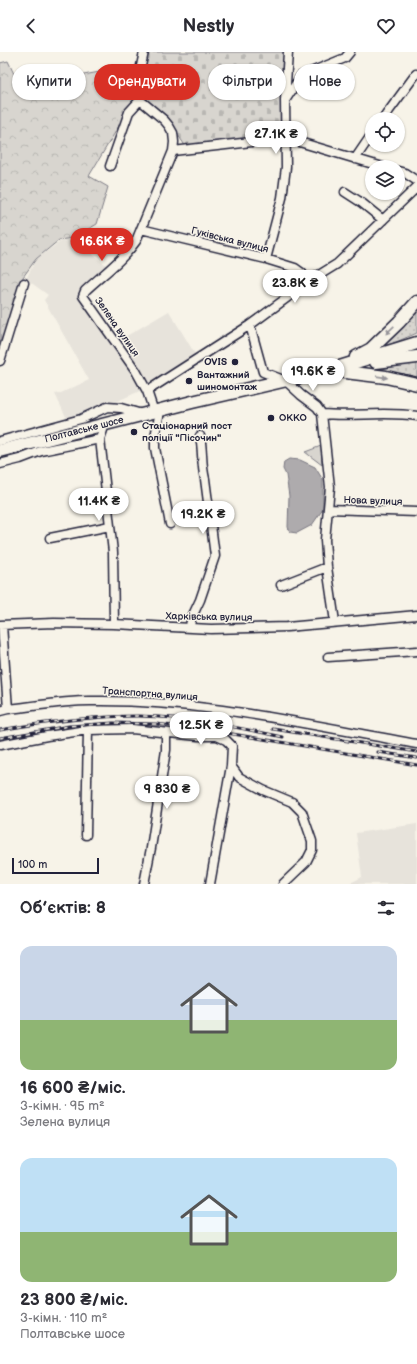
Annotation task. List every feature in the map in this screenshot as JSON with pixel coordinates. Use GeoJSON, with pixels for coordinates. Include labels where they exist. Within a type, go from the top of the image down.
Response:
{"type":"FeatureCollection","features":[{"type":"Feature","properties":{"kind":"highway"},"geometry":{"type":"LineString","coordinates":[[330,370],[370,349],[399,322],[417,302]]}},
{"type":"Feature","properties":{"kind":"highway"},"geometry":{"type":"LineString","coordinates":[[347,365],[417,343]]}},
{"type":"Feature","properties":{"kind":"highway"},"geometry":{"type":"LineString","coordinates":[[347,365],[417,357]]}},
{"type":"Feature","properties":{"kind":"highway","name":"Полтавське шосе"},"geometry":{"type":"LineString","coordinates":[[0,451],[347,365]]}},
{"type":"Feature","properties":{"kind":"highway"},"geometry":{"type":"LineString","coordinates":[[330,370],[386,377],[417,384]]}},
{"type":"Feature","properties":{"kind":"street"},"geometry":{"type":"LineString","coordinates":[[141,64],[144,52]]}},
{"type":"Feature","properties":{"kind":"street"},"geometry":{"type":"LineString","coordinates":[[286,84],[288,52]]}},
{"type":"Feature","properties":{"kind":"street"},"geometry":{"type":"LineString","coordinates":[[286,98],[301,76],[345,58],[350,52]]}},
{"type":"Feature","properties":{"kind":"street"},"geometry":{"type":"LineString","coordinates":[[388,112],[416,74]]}},
{"type":"Feature","properties":{"kind":"street"},"geometry":{"type":"LineString","coordinates":[[110,166],[130,112],[140,100]]}},
{"type":"Feature","properties":{"kind":"street","name":"Зелена вулиця"},"geometry":{"type":"LineString","coordinates":[[140,100],[169,126],[173,134],[173,151],[136,241],[129,250],[85,291],[84,296],[136,371],[147,391],[153,413]]}},
{"type":"Feature","properties":{"kind":"street"},"geometry":{"type":"LineString","coordinates":[[266,259],[282,198],[286,167],[285,100]]}},
{"type":"Feature","properties":{"kind":"street"},"geometry":{"type":"LineString","coordinates":[[173,151],[286,138],[365,161]]}},
{"type":"Feature","properties":{"kind":"street"},"geometry":{"type":"LineString","coordinates":[[355,158],[365,144]]}},
{"type":"Feature","properties":{"kind":"street"},"geometry":{"type":"LineString","coordinates":[[405,173],[417,181]]}},
{"type":"Feature","properties":{"kind":"street"},"geometry":{"type":"LineString","coordinates":[[147,391],[250,325],[307,283],[337,264],[417,187]]}},
{"type":"Feature","properties":{"kind":"street"},"geometry":{"type":"LineString","coordinates":[[345,192],[362,203],[383,220]]}},
{"type":"Feature","properties":{"kind":"street","name":"Гуківська вулиця"},"geometry":{"type":"LineString","coordinates":[[141,229],[266,259],[298,270],[307,283]]}},
{"type":"Feature","properties":{"kind":"street"},"geometry":{"type":"LineString","coordinates":[[0,361],[24,283]]}},
{"type":"Feature","properties":{"kind":"street"},"geometry":{"type":"LineString","coordinates":[[250,325],[263,372],[286,381],[317,407],[322,414],[330,488],[325,540],[327,567],[335,622]]}},
{"type":"Feature","properties":{"kind":"street"},"geometry":{"type":"LineString","coordinates":[[0,441],[81,419],[107,407],[153,413],[155,448],[170,524]]}},
{"type":"Feature","properties":{"kind":"street"},"geometry":{"type":"LineString","coordinates":[[322,414],[340,416],[376,414],[417,416]]}},
{"type":"Feature","properties":{"kind":"street"},"geometry":{"type":"LineString","coordinates":[[105,424],[100,439],[114,564],[114,624]]}},
{"type":"Feature","properties":{"kind":"street"},"geometry":{"type":"LineString","coordinates":[[190,628],[191,618],[200,600],[216,556],[205,478],[202,467],[200,436]]}},
{"type":"Feature","properties":{"kind":"street"},"geometry":{"type":"LineString","coordinates":[[0,464],[20,459],[41,451],[100,439]]}},
{"type":"Feature","properties":{"kind":"street","name":"Нова вулиця"},"geometry":{"type":"LineString","coordinates":[[328,509],[417,512]]}},
{"type":"Feature","properties":{"kind":"street"},"geometry":{"type":"LineString","coordinates":[[50,538],[110,526]]}},
{"type":"Feature","properties":{"kind":"street"},"geometry":{"type":"LineString","coordinates":[[281,585],[327,567]]}},
{"type":"Feature","properties":{"kind":"street","name":"Харківська вулиця"},"geometry":{"type":"LineString","coordinates":[[1,625],[114,624],[211,629],[287,627],[417,615]]}},
{"type":"Feature","properties":{"kind":"street"},"geometry":{"type":"LineString","coordinates":[[1,625],[4,710]]}},
{"type":"Feature","properties":{"kind":"street"},"geometry":{"type":"LineString","coordinates":[[328,657],[417,651]]}},
{"type":"Feature","properties":{"kind":"street","name":"Транспортна вулиця"},"geometry":{"type":"LineString","coordinates":[[4,710],[88,701],[140,702],[190,706],[255,715],[417,744]]}},
{"type":"Feature","properties":{"kind":"street"},"geometry":{"type":"LineString","coordinates":[[86,835],[88,730]]}},
{"type":"Feature","properties":{"kind":"street"},"geometry":{"type":"LineString","coordinates":[[0,745],[88,730],[132,730],[198,736],[217,736],[226,740],[232,746],[231,766],[210,884]]}},
{"type":"Feature","properties":{"kind":"street"},"geometry":{"type":"LineString","coordinates":[[144,884],[166,750],[166,733]]}},
{"type":"Feature","properties":{"kind":"street"},"geometry":{"type":"LineString","coordinates":[[231,766],[239,777],[263,790],[292,802],[302,812],[312,841],[312,850],[306,862],[283,884]]}},
{"type":"Feature","properties":{"kind":"shaded area"},"geometry":{"type":"Polygon","coordinates":[[[73,239],[107,266],[78,294],[142,390],[87,415],[68,421],[55,394],[61,393],[89,380],[44,300],[48,295],[26,279],[36,259],[61,241],[73,239]]]}},
{"type":"Feature","properties":{"kind":"shaded area"},"geometry":{"type":"Polygon","coordinates":[[[169,311],[195,354],[147,386],[118,341],[169,311]]]}},
{"type":"Feature","properties":{"kind":"shaded area"},"geometry":{"type":"Polygon","coordinates":[[[289,459],[300,460],[315,467],[323,480],[323,509],[312,525],[297,533],[290,532],[288,527],[289,496],[286,475],[283,469],[284,462],[289,459]]]}},
{"type":"Feature","properties":{"kind":"shaded area"},"geometry":{"type":"Polygon","coordinates":[[[417,824],[417,884],[348,884],[362,877],[356,833],[417,824]]]}},
{"type":"Feature","properties":{"kind":"green space"},"geometry":{"type":"Polygon","coordinates":[[[148,52],[285,52],[284,64],[208,64],[208,100],[282,100],[281,128],[275,135],[186,147],[172,126],[144,100],[200,100],[200,64],[144,63],[148,52]]]}},
{"type":"Feature","properties":{"kind":"green space"},"geometry":{"type":"Polygon","coordinates":[[[8,61],[12,70],[12,100],[86,100],[86,75],[94,73],[94,100],[134,100],[89,176],[108,187],[97,224],[73,238],[59,240],[36,259],[23,277],[0,346],[0,63],[8,61]]]}},
{"type":"Feature","properties":{"kind":"green space"},"geometry":{"type":"Polygon","coordinates":[[[417,311],[417,333],[382,348],[389,338],[417,311]]]}},
{"type":"Feature","properties":{"kind":"green space"},"geometry":{"type":"Polygon","coordinates":[[[417,362],[417,381],[393,375],[382,369],[417,362]]]}},
{"type":"Feature","properties":{"kind":"green space"},"geometry":{"type":"Polygon","coordinates":[[[321,446],[322,465],[305,452],[321,446]]]}},
{"type":"Feature","properties":{"kind":"railway"},"geometry":{"type":"LineString","coordinates":[[0,730],[69,720],[139,716],[193,720],[283,737]]}},
{"type":"Feature","properties":{"kind":"railway"},"geometry":{"type":"LineString","coordinates":[[0,738],[69,726],[113,723],[156,724],[209,730],[417,765]]}},
{"type":"Feature","properties":{"kind":"railway"},"geometry":{"type":"LineString","coordinates":[[273,729],[417,752]]}},
{"type":"Feature","properties":{"kind":"railway"},"geometry":{"type":"LineString","coordinates":[[378,752],[417,758]]}},
{"type":"Feature","properties":{"kind":"place","name":"OVIS"},"geometry":{"type":"Point","coordinates":[235,362]}},
{"type":"Feature","properties":{"kind":"place","name":"Вантажний шиномонтаж"},"geometry":{"type":"Point","coordinates":[189,381]}},
{"type":"Feature","properties":{"kind":"place","name":"ОККО"},"geometry":{"type":"Point","coordinates":[271,418]}},
{"type":"Feature","properties":{"kind":"place","name":"Стаціонарний пост поліції \"Пісочин\""},"geometry":{"type":"Point","coordinates":[134,432]}}]}
